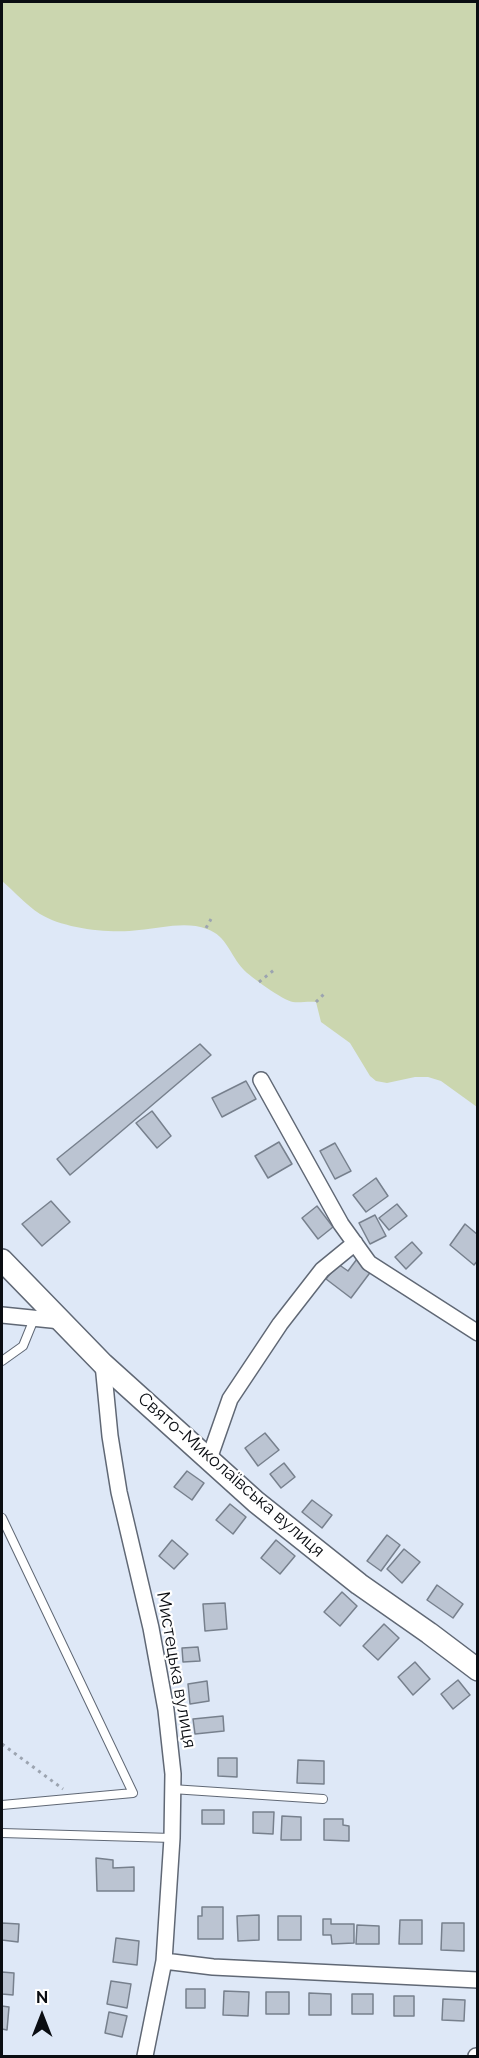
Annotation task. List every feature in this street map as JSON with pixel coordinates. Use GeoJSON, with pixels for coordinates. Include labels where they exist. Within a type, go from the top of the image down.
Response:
{"type":"FeatureCollection","features":[{"type":"Feature","properties":{"kind":"street"},"geometry":{"type":"LineString","coordinates":[[261,1080],[341,1224],[369,1263],[477,1333]]}},
{"type":"Feature","properties":{"kind":"street"},"geometry":{"type":"LineString","coordinates":[[209,1459],[230,1399],[268,1342],[322,1270],[355,1244]]}},
{"type":"Feature","properties":{"kind":"street","name":"Свято-Миколаївська вулиця"},"geometry":{"type":"LineString","coordinates":[[2,1260],[104,1364],[256,1502],[360,1584],[477,1670]]}},
{"type":"Feature","properties":{"kind":"street"},"geometry":{"type":"LineString","coordinates":[[2,1315],[61,1322]]}},
{"type":"Feature","properties":{"kind":"street","name":"Мистецька вулиця"},"geometry":{"type":"LineString","coordinates":[[104,1364],[110,1436],[120,1492],[151,1628],[166,1710],[173,1774],[172,1838],[164,1961],[145,2056]]}},
{"type":"Feature","properties":{"kind":"street"},"geometry":{"type":"LineString","coordinates":[[164,1961],[213,1967],[477,1980]]}},
{"type":"Feature","properties":{"kind":"lane"},"geometry":{"type":"LineString","coordinates":[[2,1361],[23,1346],[34,1318]]}},
{"type":"Feature","properties":{"kind":"lane"},"geometry":{"type":"LineString","coordinates":[[2,1518],[133,1793],[2,1805]]}},
{"type":"Feature","properties":{"kind":"lane"},"geometry":{"type":"LineString","coordinates":[[172,1789],[323,1799]]}},
{"type":"Feature","properties":{"kind":"lane"},"geometry":{"type":"LineString","coordinates":[[2,1833],[172,1838]]}},
{"type":"Feature","properties":{"kind":"path"},"geometry":{"type":"LineString","coordinates":[[206,928],[212,919]]}},
{"type":"Feature","properties":{"kind":"path"},"geometry":{"type":"LineString","coordinates":[[259,982],[274,970]]}},
{"type":"Feature","properties":{"kind":"path"},"geometry":{"type":"LineString","coordinates":[[316,1002],[324,994]]}},
{"type":"Feature","properties":{"kind":"path"},"geometry":{"type":"LineString","coordinates":[[2,1744],[76,1798]]}},
{"type":"Feature","properties":{"kind":"green space"},"geometry":{"type":"Polygon","coordinates":[[[2,2],[477,2],[477,1107],[441,1081],[428,1077],[415,1077],[387,1083],[376,1081],[370,1076],[350,1043],[321,1022],[316,1002],[289,1001],[267,988],[243,969],[224,941],[214,932],[191,926],[128,931],[75,927],[40,914],[2,881],[2,2]]]}},
{"type":"Feature","properties":{"kind":"building"},"geometry":{"type":"Polygon","coordinates":[[[200,1044],[211,1055],[70,1175],[57,1159],[200,1044]]]}},
{"type":"Feature","properties":{"kind":"building"},"geometry":{"type":"Polygon","coordinates":[[[246,1081],[256,1099],[222,1117],[212,1098],[246,1081]]]}},
{"type":"Feature","properties":{"kind":"building"},"geometry":{"type":"Polygon","coordinates":[[[152,1111],[171,1136],[157,1148],[136,1123],[152,1111]]]}},
{"type":"Feature","properties":{"kind":"building"},"geometry":{"type":"Polygon","coordinates":[[[279,1142],[292,1164],[268,1178],[255,1156],[279,1142]]]}},
{"type":"Feature","properties":{"kind":"building"},"geometry":{"type":"Polygon","coordinates":[[[335,1143],[351,1171],[335,1179],[320,1151],[335,1143]]]}},
{"type":"Feature","properties":{"kind":"building"},"geometry":{"type":"Polygon","coordinates":[[[376,1178],[388,1196],[366,1212],[353,1195],[376,1178]]]}},
{"type":"Feature","properties":{"kind":"building"},"geometry":{"type":"Polygon","coordinates":[[[51,1201],[70,1222],[42,1246],[22,1224],[51,1201]]]}},
{"type":"Feature","properties":{"kind":"building"},"geometry":{"type":"Polygon","coordinates":[[[397,1204],[407,1216],[389,1230],[379,1218],[397,1204]]]}},
{"type":"Feature","properties":{"kind":"building"},"geometry":{"type":"Polygon","coordinates":[[[317,1206],[333,1227],[318,1239],[302,1218],[317,1206]]]}},
{"type":"Feature","properties":{"kind":"building"},"geometry":{"type":"Polygon","coordinates":[[[375,1215],[386,1236],[370,1244],[359,1223],[375,1215]]]}},
{"type":"Feature","properties":{"kind":"building"},"geometry":{"type":"Polygon","coordinates":[[[465,1224],[478,1235],[478,1260],[474,1265],[450,1245],[465,1224]]]}},
{"type":"Feature","properties":{"kind":"building"},"geometry":{"type":"Polygon","coordinates":[[[412,1242],[422,1253],[406,1269],[395,1257],[412,1242]]]}},
{"type":"Feature","properties":{"kind":"building"},"geometry":{"type":"Polygon","coordinates":[[[357,1259],[372,1270],[351,1298],[326,1279],[338,1264],[348,1271],[357,1259]]]}},
{"type":"Feature","properties":{"kind":"building"},"geometry":{"type":"Polygon","coordinates":[[[265,1433],[279,1450],[258,1466],[245,1448],[265,1433]]]}},
{"type":"Feature","properties":{"kind":"building"},"geometry":{"type":"Polygon","coordinates":[[[284,1463],[295,1477],[281,1488],[270,1474],[284,1463]]]}},
{"type":"Feature","properties":{"kind":"building"},"geometry":{"type":"Polygon","coordinates":[[[187,1471],[204,1483],[192,1500],[174,1487],[187,1471]]]}},
{"type":"Feature","properties":{"kind":"building"},"geometry":{"type":"Polygon","coordinates":[[[312,1500],[332,1515],[322,1528],[302,1512],[312,1500]]]}},
{"type":"Feature","properties":{"kind":"building"},"geometry":{"type":"Polygon","coordinates":[[[230,1504],[246,1517],[233,1534],[216,1520],[230,1504]]]}},
{"type":"Feature","properties":{"kind":"building"},"geometry":{"type":"Polygon","coordinates":[[[387,1535],[400,1545],[381,1571],[367,1561],[387,1535]]]}},
{"type":"Feature","properties":{"kind":"building"},"geometry":{"type":"Polygon","coordinates":[[[172,1540],[188,1554],[174,1569],[159,1556],[172,1540]]]}},
{"type":"Feature","properties":{"kind":"building"},"geometry":{"type":"Polygon","coordinates":[[[276,1540],[295,1556],[280,1574],[261,1558],[276,1540]]]}},
{"type":"Feature","properties":{"kind":"building"},"geometry":{"type":"Polygon","coordinates":[[[404,1549],[420,1562],[402,1583],[387,1569],[404,1549]]]}},
{"type":"Feature","properties":{"kind":"building"},"geometry":{"type":"Polygon","coordinates":[[[437,1585],[463,1604],[453,1618],[427,1600],[437,1585]]]}},
{"type":"Feature","properties":{"kind":"building"},"geometry":{"type":"Polygon","coordinates":[[[342,1592],[357,1606],[340,1626],[324,1612],[342,1592]]]}},
{"type":"Feature","properties":{"kind":"building"},"geometry":{"type":"Polygon","coordinates":[[[225,1603],[227,1629],[205,1631],[203,1604],[225,1603]]]}},
{"type":"Feature","properties":{"kind":"building"},"geometry":{"type":"Polygon","coordinates":[[[384,1624],[399,1638],[378,1660],[363,1646],[384,1624]]]}},
{"type":"Feature","properties":{"kind":"building"},"geometry":{"type":"Polygon","coordinates":[[[198,1647],[200,1661],[183,1662],[182,1648],[198,1647]]]}},
{"type":"Feature","properties":{"kind":"building"},"geometry":{"type":"Polygon","coordinates":[[[415,1662],[430,1679],[413,1695],[398,1677],[415,1662]]]}},
{"type":"Feature","properties":{"kind":"building"},"geometry":{"type":"Polygon","coordinates":[[[458,1680],[470,1695],[453,1709],[441,1694],[458,1680]]]}},
{"type":"Feature","properties":{"kind":"building"},"geometry":{"type":"Polygon","coordinates":[[[207,1681],[209,1701],[190,1704],[188,1684],[207,1681]]]}},
{"type":"Feature","properties":{"kind":"building"},"geometry":{"type":"Polygon","coordinates":[[[223,1716],[224,1731],[195,1734],[193,1719],[223,1716]]]}},
{"type":"Feature","properties":{"kind":"building"},"geometry":{"type":"Polygon","coordinates":[[[218,1758],[237,1758],[237,1777],[218,1776],[218,1758]]]}},
{"type":"Feature","properties":{"kind":"building"},"geometry":{"type":"Polygon","coordinates":[[[298,1760],[324,1761],[324,1784],[297,1783],[298,1760]]]}},
{"type":"Feature","properties":{"kind":"building"},"geometry":{"type":"Polygon","coordinates":[[[202,1810],[224,1810],[224,1824],[202,1824],[202,1810]]]}},
{"type":"Feature","properties":{"kind":"building"},"geometry":{"type":"Polygon","coordinates":[[[253,1812],[274,1812],[273,1834],[253,1833],[253,1812]]]}},
{"type":"Feature","properties":{"kind":"building"},"geometry":{"type":"Polygon","coordinates":[[[282,1816],[301,1817],[301,1840],[281,1840],[282,1816]]]}},
{"type":"Feature","properties":{"kind":"building"},"geometry":{"type":"Polygon","coordinates":[[[324,1819],[343,1819],[343,1825],[349,1826],[349,1841],[324,1840],[324,1819]]]}},
{"type":"Feature","properties":{"kind":"building"},"geometry":{"type":"Polygon","coordinates":[[[96,1858],[113,1860],[113,1868],[134,1867],[134,1891],[97,1891],[96,1858]]]}},
{"type":"Feature","properties":{"kind":"building"},"geometry":{"type":"Polygon","coordinates":[[[202,1907],[223,1907],[223,1939],[198,1939],[198,1916],[202,1916],[202,1907]]]}},
{"type":"Feature","properties":{"kind":"building"},"geometry":{"type":"Polygon","coordinates":[[[259,1915],[259,1940],[238,1941],[237,1916],[259,1915]]]}},
{"type":"Feature","properties":{"kind":"building"},"geometry":{"type":"Polygon","coordinates":[[[278,1916],[301,1916],[301,1940],[278,1940],[278,1916]]]}},
{"type":"Feature","properties":{"kind":"building"},"geometry":{"type":"Polygon","coordinates":[[[323,1919],[331,1919],[331,1924],[354,1924],[354,1943],[332,1944],[331,1935],[323,1935],[323,1919]]]}},
{"type":"Feature","properties":{"kind":"building"},"geometry":{"type":"Polygon","coordinates":[[[400,1920],[422,1920],[422,1944],[399,1944],[400,1920]]]}},
{"type":"Feature","properties":{"kind":"building"},"geometry":{"type":"Polygon","coordinates":[[[2,1923],[19,1924],[18,1942],[2,1940],[2,1923]]]}},
{"type":"Feature","properties":{"kind":"building"},"geometry":{"type":"Polygon","coordinates":[[[442,1923],[464,1923],[464,1951],[441,1950],[442,1923]]]}},
{"type":"Feature","properties":{"kind":"building"},"geometry":{"type":"Polygon","coordinates":[[[357,1925],[379,1926],[379,1944],[356,1944],[357,1925]]]}},
{"type":"Feature","properties":{"kind":"building"},"geometry":{"type":"Polygon","coordinates":[[[116,1938],[139,1941],[137,1965],[113,1962],[116,1938]]]}},
{"type":"Feature","properties":{"kind":"building"},"geometry":{"type":"Polygon","coordinates":[[[2,1972],[14,1973],[13,1995],[2,1994],[2,1972]]]}},
{"type":"Feature","properties":{"kind":"building"},"geometry":{"type":"Polygon","coordinates":[[[111,1981],[131,1984],[127,2008],[107,2004],[111,1981]]]}},
{"type":"Feature","properties":{"kind":"building"},"geometry":{"type":"Polygon","coordinates":[[[186,1989],[205,1989],[205,2008],[186,2008],[186,1989]]]}},
{"type":"Feature","properties":{"kind":"building"},"geometry":{"type":"Polygon","coordinates":[[[224,1991],[249,1992],[248,2016],[223,2015],[224,1991]]]}},
{"type":"Feature","properties":{"kind":"building"},"geometry":{"type":"Polygon","coordinates":[[[266,1992],[289,1992],[289,2014],[266,2014],[266,1992]]]}},
{"type":"Feature","properties":{"kind":"building"},"geometry":{"type":"Polygon","coordinates":[[[309,1993],[331,1994],[331,2015],[309,2015],[309,1993]]]}},
{"type":"Feature","properties":{"kind":"building"},"geometry":{"type":"Polygon","coordinates":[[[352,1994],[373,1994],[373,2014],[352,2014],[352,1994]]]}},
{"type":"Feature","properties":{"kind":"building"},"geometry":{"type":"Polygon","coordinates":[[[394,1996],[414,1996],[414,2016],[394,2016],[394,1996]]]}},
{"type":"Feature","properties":{"kind":"building"},"geometry":{"type":"Polygon","coordinates":[[[443,1999],[465,2000],[464,2021],[442,2020],[443,1999]]]}},
{"type":"Feature","properties":{"kind":"building"},"geometry":{"type":"Polygon","coordinates":[[[2,2006],[9,2007],[7,2030],[2,2029],[2,2006]]]}},
{"type":"Feature","properties":{"kind":"building"},"geometry":{"type":"Polygon","coordinates":[[[109,2012],[127,2016],[122,2037],[105,2033],[109,2012]]]}}]}
